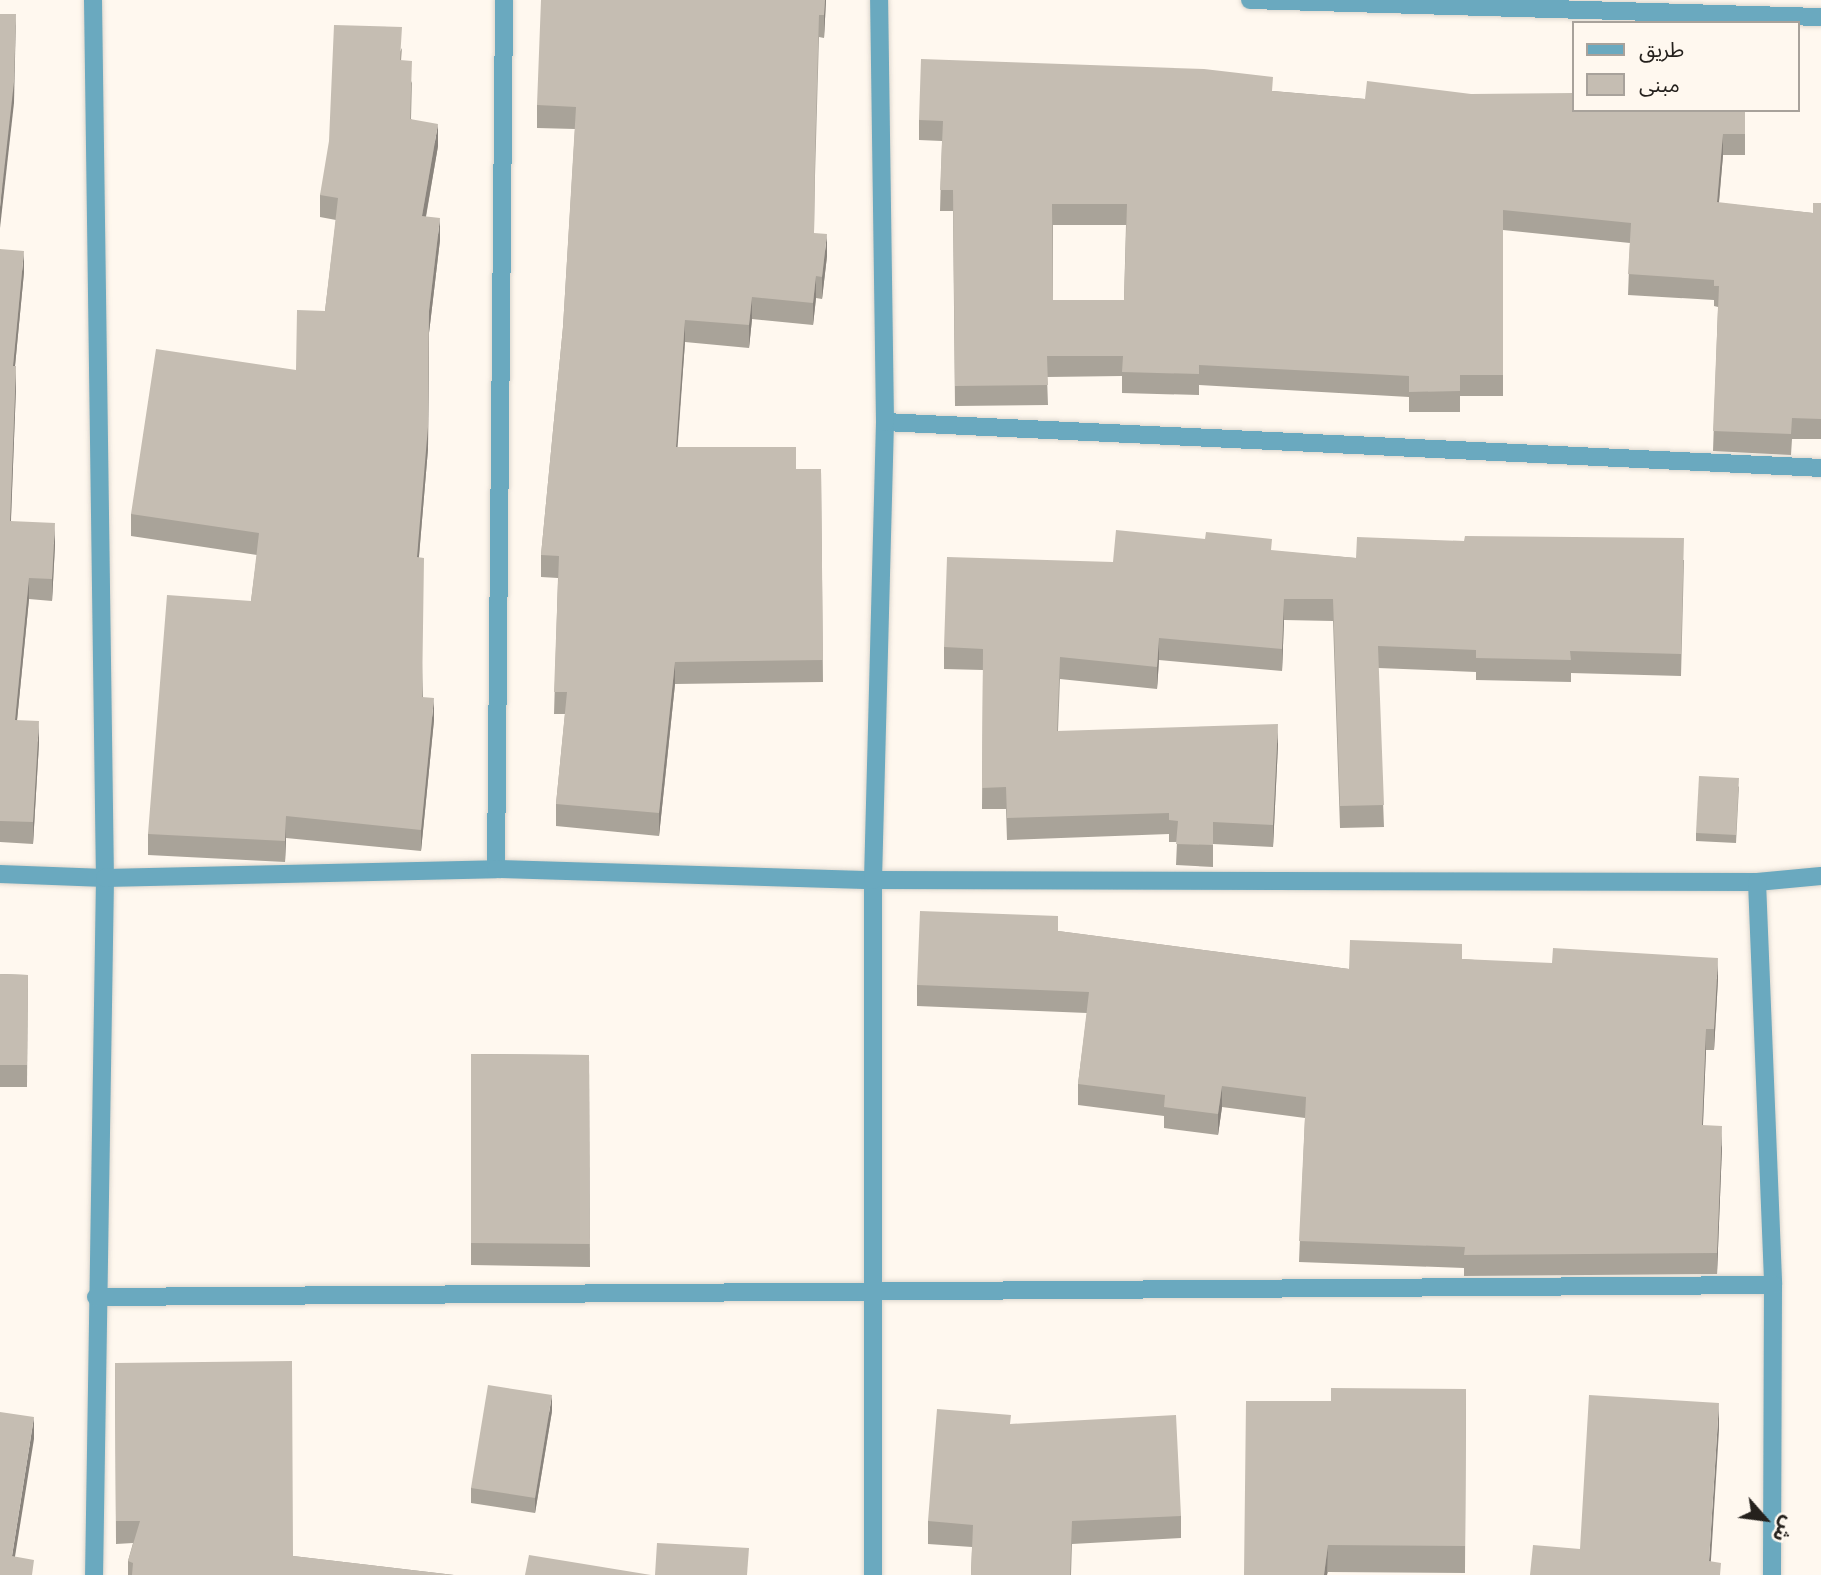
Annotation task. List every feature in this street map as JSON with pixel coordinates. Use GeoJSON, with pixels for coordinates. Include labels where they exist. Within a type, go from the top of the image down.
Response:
{"type":"FeatureCollection","features":[{"type":"Feature","properties":{"kind":"street"},"geometry":{"type":"LineString","coordinates":[[93,0],[105,878],[96,1297],[94,1575]]}},
{"type":"Feature","properties":{"kind":"street"},"geometry":{"type":"LineString","coordinates":[[496,869],[504,0]]}},
{"type":"Feature","properties":{"kind":"street"},"geometry":{"type":"LineString","coordinates":[[873,1575],[870,1292],[873,880],[885,422],[879,0]]}},
{"type":"Feature","properties":{"kind":"street"},"geometry":{"type":"LineString","coordinates":[[1250,0],[1821,17]]}},
{"type":"Feature","properties":{"kind":"street"},"geometry":{"type":"LineString","coordinates":[[885,422],[1821,468]]}},
{"type":"Feature","properties":{"kind":"street"},"geometry":{"type":"LineString","coordinates":[[0,874],[105,878],[496,869],[873,880],[1757,881],[1821,876]]}},
{"type":"Feature","properties":{"kind":"street"},"geometry":{"type":"LineString","coordinates":[[1757,881],[1773,1285],[1772,1575]]}},
{"type":"Feature","properties":{"kind":"street"},"geometry":{"type":"LineString","coordinates":[[96,1297],[1773,1285]]}},
{"type":"Feature","properties":{"kind":"building"},"geometry":{"type":"Polygon","coordinates":[[[541,0],[825,0],[824,15],[819,15],[814,233],[827,234],[822,277],[816,276],[813,303],[752,297],[749,325],[685,320],[676,447],[796,447],[796,469],[821,469],[823,660],[675,662],[659,813],[556,804],[567,692],[554,692],[559,556],[541,555],[563,327],[576,107],[537,105],[541,0]]]}},
{"type":"Feature","properties":{"kind":"building"},"geometry":{"type":"Polygon","coordinates":[[[0,14],[16,14],[14,82],[0,207],[0,14]]]}},
{"type":"Feature","properties":{"kind":"building"},"geometry":{"type":"Polygon","coordinates":[[[334,25],[402,27],[400,60],[412,61],[410,119],[438,124],[422,216],[440,218],[429,311],[428,427],[417,557],[424,558],[422,697],[434,698],[421,830],[286,816],[285,841],[148,834],[167,595],[251,601],[259,533],[131,514],[156,349],[296,370],[297,310],[325,311],[338,198],[320,195],[329,141],[334,25]]]}},
{"type":"Feature","properties":{"kind":"building"},"geometry":{"type":"Polygon","coordinates":[[[921,59],[1204,69],[1273,77],[1272,91],[1365,99],[1367,81],[1471,94],[1573,93],[1573,112],[1745,112],[1745,134],[1723,134],[1717,202],[1813,213],[1813,203],[1821,203],[1821,419],[1792,418],[1791,434],[1713,431],[1719,286],[1714,286],[1714,280],[1628,274],[1631,223],[1503,210],[1503,375],[1460,375],[1460,391],[1409,392],[1409,376],[1199,365],[1199,374],[1122,372],[1123,356],[1047,356],[1048,385],[955,386],[953,190],[940,190],[943,121],[919,120],[921,59]],[[1052,204],[1053,300],[1124,300],[1127,204],[1052,204]]]}},
{"type":"Feature","properties":{"kind":"building"},"geometry":{"type":"Polygon","coordinates":[[[0,249],[24,251],[13,366],[16,366],[10,521],[55,523],[52,579],[29,578],[15,720],[39,721],[33,822],[0,821],[0,249]]]}},
{"type":"Feature","properties":{"kind":"building"},"geometry":{"type":"Polygon","coordinates":[[[1116,530],[1205,539],[1206,532],[1272,539],[1271,550],[1356,558],[1357,537],[1464,541],[1465,536],[1684,538],[1681,654],[1570,651],[1571,660],[1476,658],[1476,650],[1378,646],[1384,805],[1340,806],[1333,599],[1284,599],[1282,649],[1159,638],[1157,667],[1060,657],[1057,731],[1278,724],[1273,825],[1213,822],[1213,845],[1176,844],[1178,821],[1169,820],[1169,813],[1007,818],[1006,787],[982,788],[983,649],[944,647],[947,557],[1113,562],[1116,530]]]}},
{"type":"Feature","properties":{"kind":"building"},"geometry":{"type":"Polygon","coordinates":[[[1699,776],[1739,778],[1736,835],[1696,833],[1699,776]]]}},
{"type":"Feature","properties":{"kind":"building"},"geometry":{"type":"Polygon","coordinates":[[[920,911],[1058,916],[1058,931],[1349,969],[1350,940],[1462,944],[1462,959],[1552,963],[1553,948],[1718,958],[1714,1029],[1706,1029],[1702,1125],[1722,1126],[1717,1253],[1464,1255],[1465,1247],[1299,1241],[1306,1097],[1222,1086],[1218,1114],[1164,1107],[1165,1095],[1078,1084],[1089,992],[917,985],[920,911]]]}},
{"type":"Feature","properties":{"kind":"building"},"geometry":{"type":"Polygon","coordinates":[[[0,974],[28,975],[27,1065],[0,1065],[0,974]]]}},
{"type":"Feature","properties":{"kind":"building"},"geometry":{"type":"Polygon","coordinates":[[[471,1054],[589,1055],[590,1244],[471,1243],[471,1054]]]}},
{"type":"Feature","properties":{"kind":"building"},"geometry":{"type":"Polygon","coordinates":[[[292,1361],[293,1556],[454,1575],[132,1575],[133,1563],[128,1561],[140,1521],[116,1521],[115,1363],[292,1361]]]}},
{"type":"Feature","properties":{"kind":"building"},"geometry":{"type":"Polygon","coordinates":[[[488,1385],[552,1395],[535,1498],[471,1488],[488,1385]]]}},
{"type":"Feature","properties":{"kind":"building"},"geometry":{"type":"Polygon","coordinates":[[[1331,1388],[1466,1389],[1465,1546],[1328,1545],[1324,1575],[1244,1575],[1246,1401],[1331,1401],[1331,1388]]]}},
{"type":"Feature","properties":{"kind":"building"},"geometry":{"type":"Polygon","coordinates":[[[1589,1395],[1719,1403],[1709,1561],[1721,1563],[1720,1575],[1530,1575],[1533,1545],[1580,1549],[1589,1395]]]}},
{"type":"Feature","properties":{"kind":"building"},"geometry":{"type":"Polygon","coordinates":[[[937,1409],[1011,1415],[1010,1424],[1176,1415],[1181,1516],[1072,1521],[1070,1575],[971,1575],[973,1525],[928,1521],[937,1409]]]}},
{"type":"Feature","properties":{"kind":"building"},"geometry":{"type":"Polygon","coordinates":[[[0,1412],[34,1417],[12,1556],[34,1560],[32,1575],[0,1575],[0,1412]]]}},
{"type":"Feature","properties":{"kind":"building"},"geometry":{"type":"Polygon","coordinates":[[[657,1543],[749,1548],[747,1575],[655,1575],[657,1543]]]}},
{"type":"Feature","properties":{"kind":"building"},"geometry":{"type":"Polygon","coordinates":[[[529,1555],[651,1575],[525,1575],[529,1555]]]}}]}
